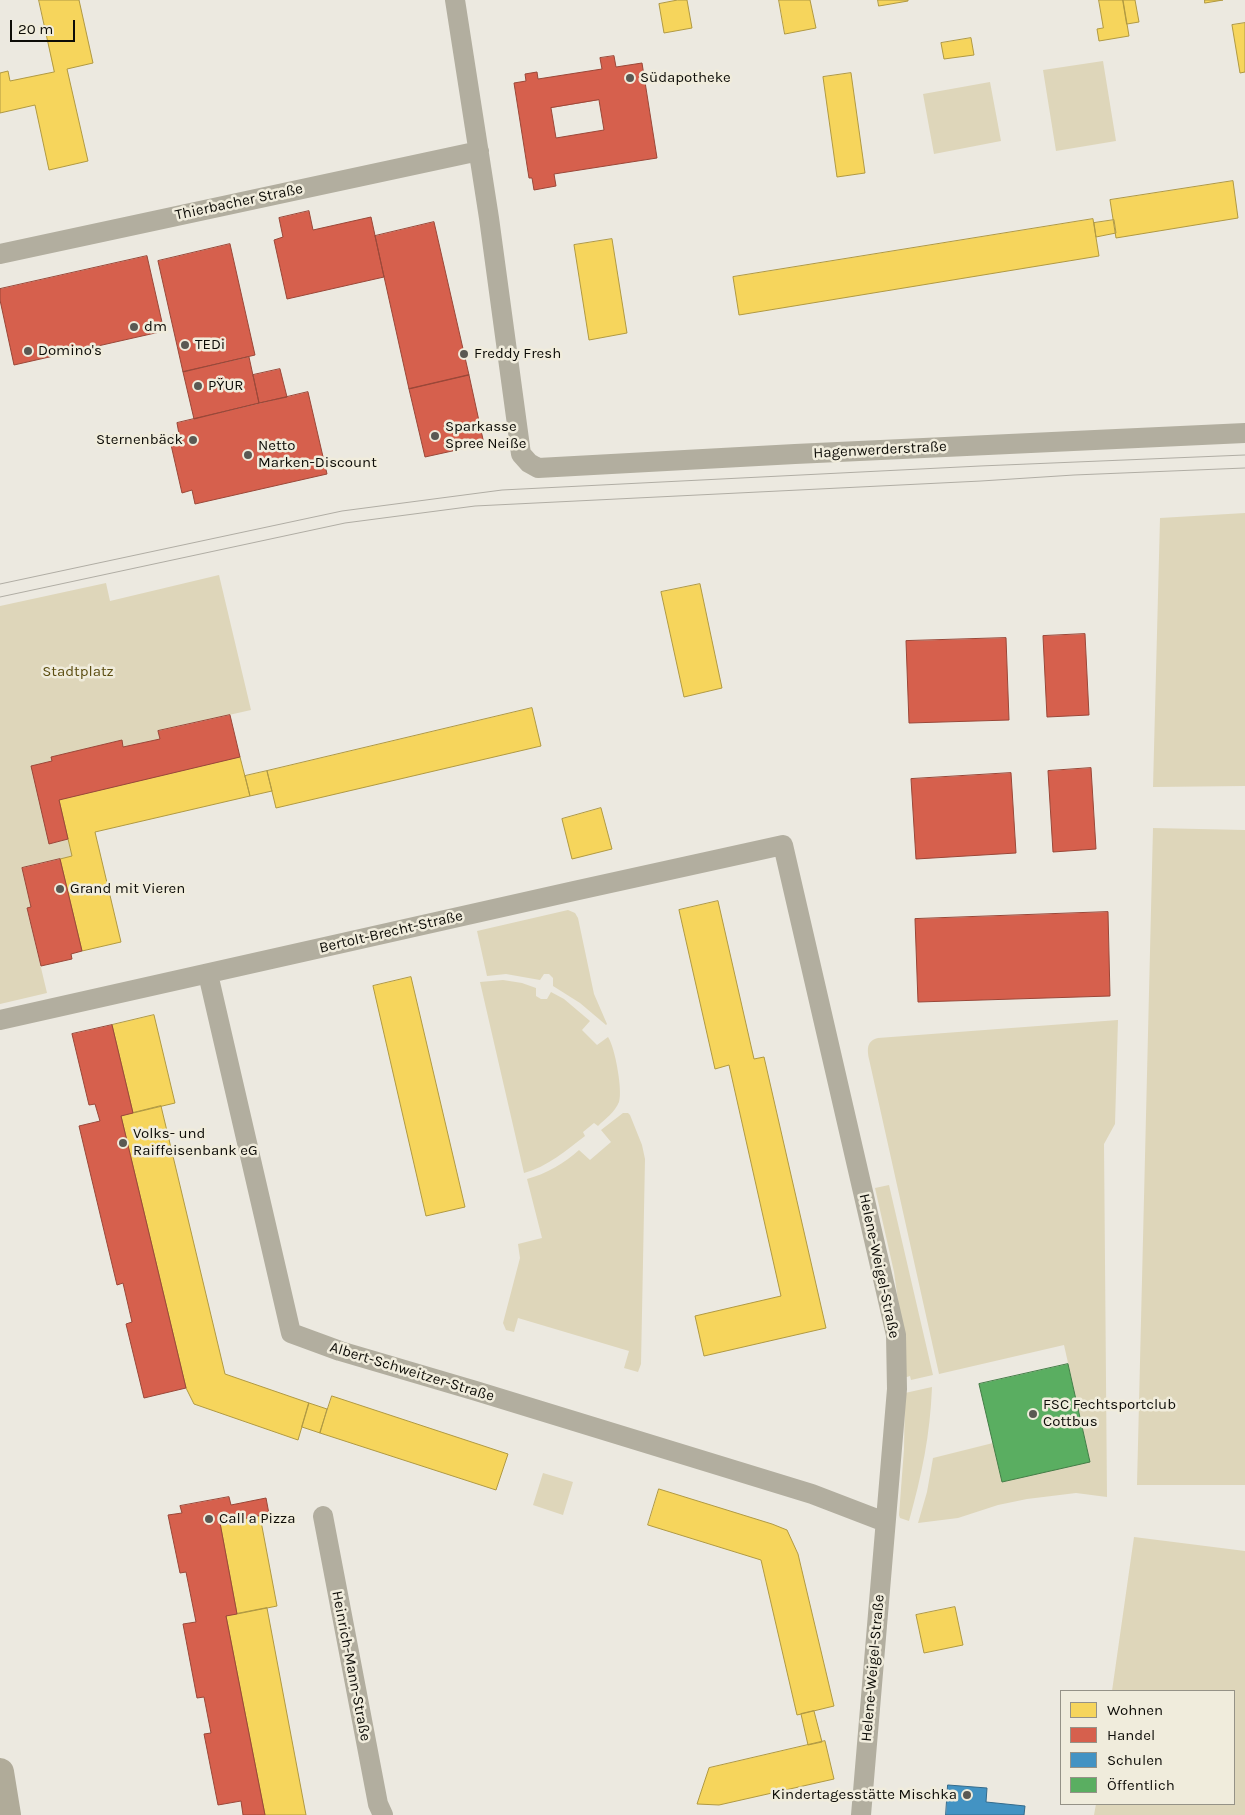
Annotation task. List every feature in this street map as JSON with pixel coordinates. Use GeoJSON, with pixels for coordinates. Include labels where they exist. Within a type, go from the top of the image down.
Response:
{"type":"FeatureCollection","features":[{"type":"Feature","properties":{"kind":"main road"},"geometry":{"type":"LineString","coordinates":[[0,1772],[8,1815]]}},
{"type":"Feature","properties":{"kind":"street"},"geometry":{"type":"LineString","coordinates":[[455,0],[479,151]]}},
{"type":"Feature","properties":{"kind":"street","name":"Thierbacher Straße"},"geometry":{"type":"LineString","coordinates":[[0,254],[479,151]]}},
{"type":"Feature","properties":{"kind":"street","name":"Hagenwerderstraße"},"geometry":{"type":"LineString","coordinates":[[479,151],[521,454],[529,463],[538,468],[1245,433]]}},
{"type":"Feature","properties":{"kind":"street","name":"Bertolt-Brecht-Straße"},"geometry":{"type":"LineString","coordinates":[[0,1020],[783,846]]}},
{"type":"Feature","properties":{"kind":"street","name":"Helene-Weigel-Straße"},"geometry":{"type":"LineString","coordinates":[[783,846],[896,1335],[897,1389],[861,1815]]}},
{"type":"Feature","properties":{"kind":"street","name":"Albert-Schweitzer-Straße"},"geometry":{"type":"LineString","coordinates":[[208,974],[291,1333],[340,1351],[812,1494],[885,1522]]}},
{"type":"Feature","properties":{"kind":"street","name":"Heinrich-Mann-Straße"},"geometry":{"type":"LineString","coordinates":[[323,1516],[378,1804],[383,1815]]}},
{"type":"Feature","properties":{"kind":"green space"},"geometry":{"type":"Polygon","coordinates":[[[1103,61],[1116,141],[1056,151],[1043,70],[1103,61]]]}},
{"type":"Feature","properties":{"kind":"green space"},"geometry":{"type":"Polygon","coordinates":[[[990,82],[1001,141],[934,154],[923,94],[990,82]]]}},
{"type":"Feature","properties":{"kind":"green space"},"geometry":{"type":"Polygon","coordinates":[[[1245,513],[1245,786],[1153,787],[1160,518],[1245,513]]]}},
{"type":"Feature","properties":{"kind":"green space","name":"Stadtplatz"},"geometry":{"type":"Polygon","coordinates":[[[219,575],[251,710],[158,731],[160,739],[123,747],[121,740],[52,757],[50,844],[68,839],[72,856],[22,868],[31,907],[27,909],[47,993],[0,1004],[0,606],[106,583],[110,601],[219,575]]]}},
{"type":"Feature","properties":{"kind":"green space"},"geometry":{"type":"Polygon","coordinates":[[[1153,828],[1245,830],[1245,1485],[1137,1485],[1153,828]]]}},
{"type":"Feature","properties":{"kind":"green space"},"geometry":{"type":"Polygon","coordinates":[[[568,910],[575,913],[578,918],[594,994],[606,1025],[580,1003],[553,986],[553,978],[549,974],[544,974],[540,980],[506,974],[487,976],[477,931],[568,910]]]}},
{"type":"Feature","properties":{"kind":"green space"},"geometry":{"type":"Polygon","coordinates":[[[503,980],[522,983],[536,988],[536,996],[541,999],[547,999],[551,992],[564,999],[590,1021],[582,1030],[597,1045],[608,1037],[616,1059],[619,1079],[619,1102],[610,1115],[598,1126],[594,1123],[583,1132],[585,1136],[556,1158],[541,1167],[524,1173],[480,982],[503,980]]]}},
{"type":"Feature","properties":{"kind":"green space"},"geometry":{"type":"Polygon","coordinates":[[[1118,1020],[1115,1124],[1104,1144],[1107,1497],[1076,1493],[1027,1499],[998,1505],[958,1518],[918,1523],[927,1492],[933,1458],[993,1443],[1002,1482],[1090,1461],[1064,1345],[939,1374],[869,1059],[869,1045],[878,1038],[1118,1020]]]}},
{"type":"Feature","properties":{"kind":"green space"},"geometry":{"type":"Polygon","coordinates":[[[623,1113],[630,1115],[642,1145],[645,1159],[641,1364],[638,1372],[624,1368],[629,1351],[518,1318],[514,1332],[506,1330],[503,1323],[520,1258],[518,1244],[542,1238],[527,1179],[555,1168],[579,1150],[590,1160],[611,1142],[601,1130],[623,1113]]]}},
{"type":"Feature","properties":{"kind":"green space"},"geometry":{"type":"Polygon","coordinates":[[[889,1185],[933,1375],[911,1380],[910,1376],[904,1378],[900,1316],[894,1272],[875,1188],[889,1185]]]}},
{"type":"Feature","properties":{"kind":"green space"},"geometry":{"type":"Polygon","coordinates":[[[932,1387],[925,1455],[909,1521],[900,1518],[899,1515],[904,1449],[905,1393],[932,1387]]]}},
{"type":"Feature","properties":{"kind":"green space"},"geometry":{"type":"Polygon","coordinates":[[[543,1473],[573,1482],[563,1515],[533,1505],[543,1473]]]}},
{"type":"Feature","properties":{"kind":"green space"},"geometry":{"type":"Polygon","coordinates":[[[1134,1537],[1245,1551],[1245,1815],[1094,1815],[1096,1805],[1235,1805],[1235,1690],[1112,1690],[1134,1537]]]}},
{"type":"Feature","properties":{"kind":"building: Wohnen"},"geometry":{"type":"Polygon","coordinates":[[[39,0],[79,0],[93,63],[67,69],[88,161],[49,170],[35,105],[0,113],[0,73],[8,71],[10,81],[54,72],[39,0]]]}},
{"type":"Feature","properties":{"kind":"building: Wohnen"},"geometry":{"type":"Polygon","coordinates":[[[687,0],[692,28],[664,33],[659,4],[687,0]]]}},
{"type":"Feature","properties":{"kind":"building: Wohnen"},"geometry":{"type":"Polygon","coordinates":[[[779,0],[810,0],[816,28],[785,34],[779,0]]]}},
{"type":"Feature","properties":{"kind":"building: Wohnen"},"geometry":{"type":"Polygon","coordinates":[[[878,0],[908,0],[908,1],[879,6],[878,0]]]}},
{"type":"Feature","properties":{"kind":"building: Wohnen"},"geometry":{"type":"Polygon","coordinates":[[[1099,0],[1123,0],[1129,36],[1099,41],[1097,29],[1103,28],[1099,0]]]}},
{"type":"Feature","properties":{"kind":"building: Wohnen"},"geometry":{"type":"Polygon","coordinates":[[[1123,0],[1135,0],[1139,22],[1127,24],[1123,0]]]}},
{"type":"Feature","properties":{"kind":"building: Wohnen"},"geometry":{"type":"Polygon","coordinates":[[[1205,0],[1223,0],[1205,3],[1205,0]]]}},
{"type":"Feature","properties":{"kind":"building: Wohnen"},"geometry":{"type":"Polygon","coordinates":[[[1245,23],[1245,72],[1240,73],[1232,25],[1245,23]]]}},
{"type":"Feature","properties":{"kind":"building: Wohnen"},"geometry":{"type":"Polygon","coordinates":[[[971,38],[974,55],[944,59],[941,43],[971,38]]]}},
{"type":"Feature","properties":{"kind":"building: Wohnen"},"geometry":{"type":"Polygon","coordinates":[[[851,73],[865,173],[837,177],[823,77],[851,73]]]}},
{"type":"Feature","properties":{"kind":"building: Wohnen"},"geometry":{"type":"Polygon","coordinates":[[[1233,181],[1238,218],[1116,238],[1110,200],[1233,181]]]}},
{"type":"Feature","properties":{"kind":"building: Wohnen"},"geometry":{"type":"Polygon","coordinates":[[[1093,219],[1099,256],[739,315],[733,277],[1093,219]]]}},
{"type":"Feature","properties":{"kind":"building: Wohnen"},"geometry":{"type":"Polygon","coordinates":[[[1114,220],[1116,233],[1096,237],[1094,223],[1114,220]]]}},
{"type":"Feature","properties":{"kind":"building: Wohnen"},"geometry":{"type":"Polygon","coordinates":[[[612,239],[627,333],[589,340],[574,245],[612,239]]]}},
{"type":"Feature","properties":{"kind":"building: Wohnen"},"geometry":{"type":"Polygon","coordinates":[[[700,584],[722,688],[684,697],[661,592],[700,584]]]}},
{"type":"Feature","properties":{"kind":"building: Wohnen"},"geometry":{"type":"Polygon","coordinates":[[[532,708],[541,746],[276,808],[267,771],[532,708]]]}},
{"type":"Feature","properties":{"kind":"building: Wohnen"},"geometry":{"type":"Polygon","coordinates":[[[240,757],[250,796],[95,832],[121,942],[82,951],[60,859],[72,856],[59,800],[240,757]]]}},
{"type":"Feature","properties":{"kind":"building: Wohnen"},"geometry":{"type":"Polygon","coordinates":[[[267,771],[272,791],[250,796],[245,776],[267,771]]]}},
{"type":"Feature","properties":{"kind":"building: Wohnen"},"geometry":{"type":"Polygon","coordinates":[[[601,808],[612,849],[572,859],[562,819],[601,808]]]}},
{"type":"Feature","properties":{"kind":"building: Wohnen"},"geometry":{"type":"Polygon","coordinates":[[[718,901],[754,1059],[764,1057],[826,1328],[704,1356],[695,1316],[781,1296],[729,1065],[715,1069],[679,910],[718,901]]]}},
{"type":"Feature","properties":{"kind":"building: Wohnen"},"geometry":{"type":"Polygon","coordinates":[[[411,977],[465,1207],[426,1216],[373,986],[411,977]]]}},
{"type":"Feature","properties":{"kind":"building: Wohnen"},"geometry":{"type":"Polygon","coordinates":[[[154,1015],[175,1103],[133,1113],[112,1025],[154,1015]]]}},
{"type":"Feature","properties":{"kind":"building: Wohnen"},"geometry":{"type":"Polygon","coordinates":[[[161,1106],[225,1374],[309,1403],[298,1440],[194,1404],[186,1388],[121,1116],[161,1106]]]}},
{"type":"Feature","properties":{"kind":"building: Wohnen"},"geometry":{"type":"Polygon","coordinates":[[[332,1396],[508,1454],[496,1490],[320,1433],[332,1396]]]}},
{"type":"Feature","properties":{"kind":"building: Wohnen"},"geometry":{"type":"Polygon","coordinates":[[[309,1403],[327,1409],[320,1433],[302,1427],[309,1403]]]}},
{"type":"Feature","properties":{"kind":"building: Wohnen"},"geometry":{"type":"Polygon","coordinates":[[[659,1489],[787,1530],[798,1554],[834,1706],[797,1715],[761,1560],[648,1525],[659,1489]]]}},
{"type":"Feature","properties":{"kind":"building: Wohnen"},"geometry":{"type":"Polygon","coordinates":[[[260,1516],[277,1606],[237,1614],[220,1523],[260,1516]]]}},
{"type":"Feature","properties":{"kind":"building: Wohnen"},"geometry":{"type":"Polygon","coordinates":[[[955,1607],[963,1645],[924,1653],[916,1615],[955,1607]]]}},
{"type":"Feature","properties":{"kind":"building: Wohnen"},"geometry":{"type":"Polygon","coordinates":[[[267,1608],[306,1815],[265,1815],[226,1616],[267,1608]]]}},
{"type":"Feature","properties":{"kind":"building: Wohnen"},"geometry":{"type":"Polygon","coordinates":[[[814,1711],[822,1742],[808,1745],[801,1714],[814,1711]]]}},
{"type":"Feature","properties":{"kind":"building: Wohnen"},"geometry":{"type":"Polygon","coordinates":[[[825,1741],[834,1779],[719,1805],[697,1804],[709,1768],[825,1741]]]}},
{"type":"Feature","properties":{"kind":"building: Handel"},"geometry":{"type":"Polygon","coordinates":[[[614,56],[616,67],[642,63],[657,158],[554,174],[556,186],[534,190],[532,178],[529,178],[514,83],[526,81],[525,74],[537,72],[538,79],[602,69],[600,58],[614,56]],[[599,100],[551,108],[556,138],[604,130],[599,100]]]}},
{"type":"Feature","properties":{"kind":"building: Handel"},"geometry":{"type":"Polygon","coordinates":[[[309,211],[313,230],[371,217],[384,277],[287,299],[274,240],[283,237],[279,218],[309,211]]]}},
{"type":"Feature","properties":{"kind":"building: Handel"},"geometry":{"type":"Polygon","coordinates":[[[434,222],[469,375],[409,389],[375,236],[434,222]]]}},
{"type":"Feature","properties":{"kind":"building: Handel"},"geometry":{"type":"Polygon","coordinates":[[[230,244],[255,355],[183,372],[158,261],[230,244]]]}},
{"type":"Feature","properties":{"kind":"building: Handel"},"geometry":{"type":"Polygon","coordinates":[[[147,256],[164,331],[14,365],[0,300],[0,289],[147,256]]]}},
{"type":"Feature","properties":{"kind":"building: Handel"},"geometry":{"type":"Polygon","coordinates":[[[249,357],[259,403],[194,419],[183,372],[249,357]]]}},
{"type":"Feature","properties":{"kind":"building: Handel"},"geometry":{"type":"Polygon","coordinates":[[[280,369],[287,397],[259,403],[253,375],[280,369]]]}},
{"type":"Feature","properties":{"kind":"building: Handel"},"geometry":{"type":"Polygon","coordinates":[[[469,375],[484,444],[425,457],[409,389],[469,375]]]}},
{"type":"Feature","properties":{"kind":"building: Handel","name":"Netto Marken-Discount"},"geometry":{"type":"Polygon","coordinates":[[[308,392],[327,474],[195,504],[192,490],[182,493],[169,436],[179,434],[177,423],[308,392]]]}},
{"type":"Feature","properties":{"kind":"building: Handel"},"geometry":{"type":"Polygon","coordinates":[[[1085,634],[1089,715],[1047,717],[1043,636],[1085,634]]]}},
{"type":"Feature","properties":{"kind":"building: Handel"},"geometry":{"type":"Polygon","coordinates":[[[1006,638],[1009,720],[909,723],[906,641],[1006,638]]]}},
{"type":"Feature","properties":{"kind":"building: Handel"},"geometry":{"type":"Polygon","coordinates":[[[230,715],[240,757],[59,800],[68,839],[49,844],[31,766],[52,761],[51,757],[122,740],[123,747],[160,739],[158,731],[230,715]]]}},
{"type":"Feature","properties":{"kind":"building: Handel"},"geometry":{"type":"Polygon","coordinates":[[[1091,768],[1096,849],[1053,852],[1048,771],[1091,768]]]}},
{"type":"Feature","properties":{"kind":"building: Handel"},"geometry":{"type":"Polygon","coordinates":[[[1011,773],[1016,853],[916,859],[911,779],[1011,773]]]}},
{"type":"Feature","properties":{"kind":"building: Handel"},"geometry":{"type":"Polygon","coordinates":[[[60,859],[82,951],[71,954],[72,959],[41,966],[27,908],[31,907],[22,868],[60,859]]]}},
{"type":"Feature","properties":{"kind":"building: Handel"},"geometry":{"type":"Polygon","coordinates":[[[1108,912],[1110,996],[918,1002],[915,919],[1108,912]]]}},
{"type":"Feature","properties":{"kind":"building: Handel"},"geometry":{"type":"Polygon","coordinates":[[[112,1025],[133,1113],[121,1116],[186,1388],[144,1398],[126,1324],[132,1322],[123,1283],[117,1285],[79,1126],[100,1121],[95,1104],[89,1105],[72,1034],[112,1025]]]}},
{"type":"Feature","properties":{"kind":"building: Handel"},"geometry":{"type":"Polygon","coordinates":[[[229,1497],[231,1505],[266,1498],[269,1514],[220,1523],[237,1614],[226,1616],[265,1815],[243,1815],[241,1801],[218,1805],[204,1734],[211,1733],[204,1697],[197,1698],[183,1624],[196,1622],[186,1572],[180,1573],[168,1515],[182,1513],[180,1506],[229,1497]]]}},
{"type":"Feature","properties":{"kind":"building: Schulen","name":"Kindertagesstätte Mischka"},"geometry":{"type":"Polygon","coordinates":[[[948,1785],[987,1788],[986,1802],[1025,1806],[1024,1815],[946,1815],[948,1785]]]}},
{"type":"Feature","properties":{"kind":"building: Öffentlich","name":"FSC Fechtsportclub Cottbus"},"geometry":{"type":"Polygon","coordinates":[[[1068,1364],[1090,1462],[1002,1482],[979,1384],[1068,1364]]]}},
{"type":"Feature","properties":{"kind":"tram line"},"geometry":{"type":"LineString","coordinates":[[0,584],[342,511],[502,490],[1245,455]]}},
{"type":"Feature","properties":{"kind":"tram line"},"geometry":{"type":"LineString","coordinates":[[0,597],[345,523],[475,506],[1245,468]]}},
{"type":"Feature","properties":{"kind":"place","name":"Südapotheke"},"geometry":{"type":"Point","coordinates":[630,78]}},
{"type":"Feature","properties":{"kind":"place","name":"dm"},"geometry":{"type":"Point","coordinates":[134,327]}},
{"type":"Feature","properties":{"kind":"place","name":"TEDi"},"geometry":{"type":"Point","coordinates":[185,345]}},
{"type":"Feature","properties":{"kind":"place","name":"Domino's"},"geometry":{"type":"Point","coordinates":[28,351]}},
{"type":"Feature","properties":{"kind":"place","name":"Freddy Fresh"},"geometry":{"type":"Point","coordinates":[464,354]}},
{"type":"Feature","properties":{"kind":"place","name":"PŸUR"},"geometry":{"type":"Point","coordinates":[198,386]}},
{"type":"Feature","properties":{"kind":"place","name":"Sparkasse Spree Neiße"},"geometry":{"type":"Point","coordinates":[435,436]}},
{"type":"Feature","properties":{"kind":"place","name":"Sternenbäck"},"geometry":{"type":"Point","coordinates":[193,440]}},
{"type":"Feature","properties":{"kind":"place","name":"Netto Marken-Discount"},"geometry":{"type":"Point","coordinates":[248,455]}},
{"type":"Feature","properties":{"kind":"place","name":"Grand mit Vieren"},"geometry":{"type":"Point","coordinates":[60,889]}},
{"type":"Feature","properties":{"kind":"place","name":"Volks- und Raiffeisenbank eG"},"geometry":{"type":"Point","coordinates":[123,1143]}},
{"type":"Feature","properties":{"kind":"place","name":"FSC Fechtsportclub Cottbus"},"geometry":{"type":"Point","coordinates":[1033,1414]}},
{"type":"Feature","properties":{"kind":"place","name":"Call a Pizza"},"geometry":{"type":"Point","coordinates":[209,1519]}},
{"type":"Feature","properties":{"kind":"place","name":"Kindertagesstätte Mischka"},"geometry":{"type":"Point","coordinates":[967,1795]}}]}
